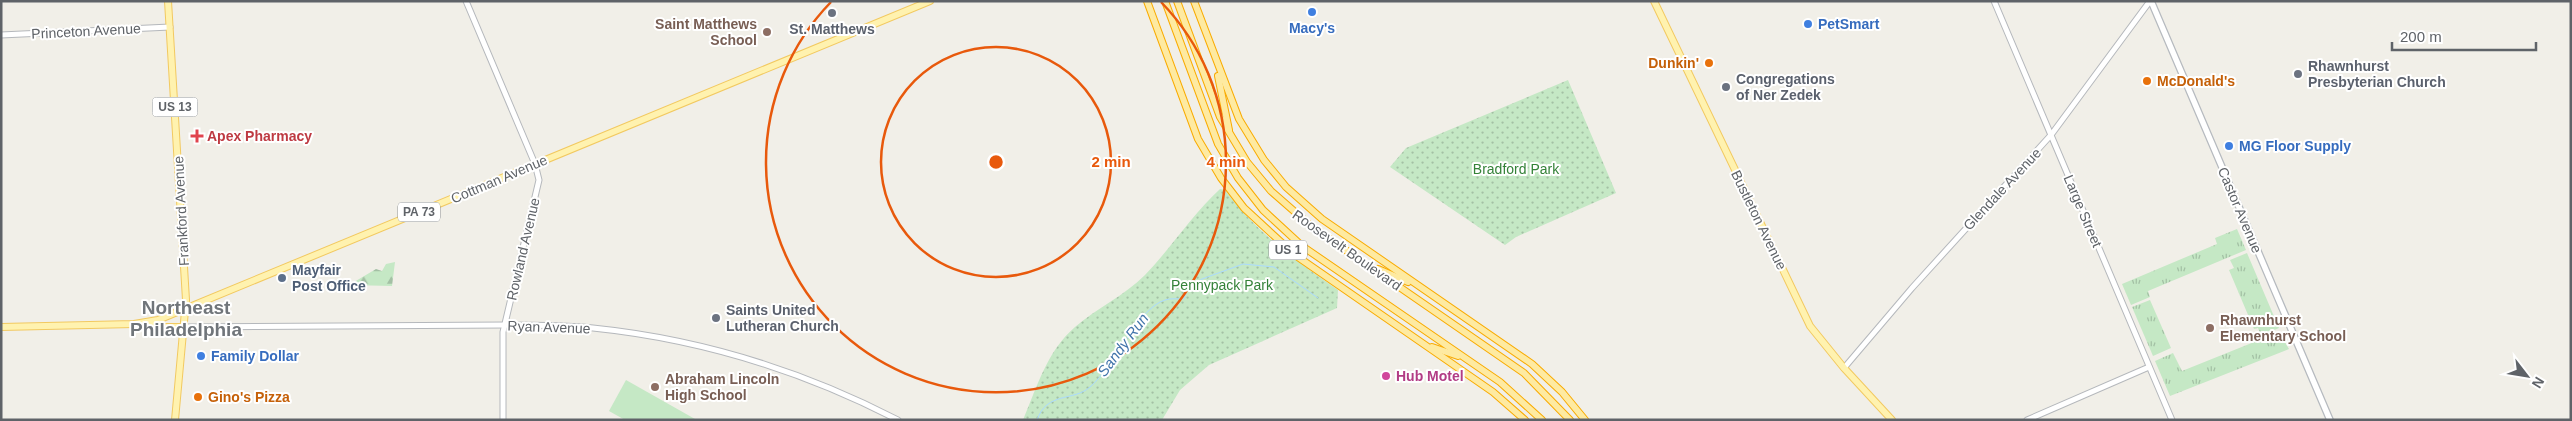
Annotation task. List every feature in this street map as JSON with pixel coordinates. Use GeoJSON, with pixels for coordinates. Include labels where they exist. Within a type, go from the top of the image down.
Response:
{"type":"FeatureCollection","features":[{"type":"Feature","properties":{"kind":"highway","name":"US 1"},"geometry":{"type":"LineString","coordinates":[[1147,1],[1195,133],[1212,165],[1235,198],[1263,228],[1295,255],[1493,392],[1525,420]]}},
{"type":"Feature","properties":{"kind":"highway","name":"Roosevelt Boulevard"},"geometry":{"type":"LineString","coordinates":[[1165,1],[1213,132],[1231,167],[1254,200],[1302,246],[1511,390],[1542,420]]}},
{"type":"Feature","properties":{"kind":"highway","name":"Roosevelt Boulevard"},"geometry":{"type":"LineString","coordinates":[[1177,1],[1210,94],[1232,140],[1255,172],[1281,201],[1311,226],[1366,265],[1513,365],[1544,392],[1570,420]]}},
{"type":"Feature","properties":{"kind":"highway","name":"Roosevelt Boulevard"},"geometry":{"type":"LineString","coordinates":[[1194,1],[1215,62],[1244,129],[1264,160],[1286,187],[1322,219],[1532,364],[1562,392],[1585,420]]}},
{"type":"Feature","properties":{"kind":"highway"},"geometry":{"type":"LineString","coordinates":[[1215,62],[1232,140]]}},
{"type":"Feature","properties":{"kind":"highway"},"geometry":{"type":"LineString","coordinates":[[1366,265],[1421,287]]}},
{"type":"Feature","properties":{"kind":"highway"},"geometry":{"type":"LineString","coordinates":[[1424,344],[1468,360]]}},
{"type":"Feature","properties":{"kind":"main road","name":"Frankford Avenue"},"geometry":{"type":"LineString","coordinates":[[168,1],[183,224],[185,309],[185,327],[175,420]]}},
{"type":"Feature","properties":{"kind":"main road","name":"Cottman Avenue"},"geometry":{"type":"LineString","coordinates":[[1,327],[144,324],[185,309],[930,1]]}},
{"type":"Feature","properties":{"kind":"main road","name":"Bustleton Avenue"},"geometry":{"type":"LineString","coordinates":[[1654,1],[1801,308],[1815,333],[1892,420]]}},
{"type":"Feature","properties":{"kind":"main road","name":"Castor Avenue"},"geometry":{"type":"LineString","coordinates":[[2151,1],[2330,420]]}},
{"type":"Feature","properties":{"kind":"main road"},"geometry":{"type":"LineString","coordinates":[[144,324],[160,328],[185,327]]}},
{"type":"Feature","properties":{"kind":"street","name":"Rowland Avenue"},"geometry":{"type":"LineString","coordinates":[[466,1],[535,164],[538,186],[503,332],[503,420]]}},
{"type":"Feature","properties":{"kind":"street","name":"Large Street"},"geometry":{"type":"LineString","coordinates":[[1994,1],[2172,420]]}},
{"type":"Feature","properties":{"kind":"street","name":"Glendale Avenue"},"geometry":{"type":"LineString","coordinates":[[1844,368],[1912,288],[2051,135],[2151,1]]}},
{"type":"Feature","properties":{"kind":"street","name":"Princeton Avenue"},"geometry":{"type":"LineString","coordinates":[[1,35],[170,27]]}},
{"type":"Feature","properties":{"kind":"street","name":"Ryan Avenue"},"geometry":{"type":"LineString","coordinates":[[185,327],[506,325],[591,328],[694,344],[744,357],[842,392],[898,420]]}},
{"type":"Feature","properties":{"kind":"street"},"geometry":{"type":"LineString","coordinates":[[2027,420],[2149,366]]}},
{"type":"Feature","properties":{"kind":"green space","name":"Bradford Park"},"geometry":{"type":"Polygon","coordinates":[[[1568,80],[1616,193],[1516,237],[1505,245],[1390,167],[1406,148],[1568,80]]]}},
{"type":"Feature","properties":{"kind":"green space","name":"Pennypack Park"},"geometry":{"type":"Polygon","coordinates":[[[1220,189],[1225,190],[1250,219],[1277,244],[1338,290],[1337,308],[1209,365],[1180,390],[1162,420],[1023,420],[1050,358],[1065,337],[1083,320],[1145,275],[1220,189]]]}},
{"type":"Feature","properties":{"kind":"green space"},"geometry":{"type":"Polygon","coordinates":[[[2237,229],[2246,250],[2148,291],[2150,297],[2131,305],[2122,284],[2217,244],[2215,238],[2237,229]]]}},
{"type":"Feature","properties":{"kind":"green space"},"geometry":{"type":"Polygon","coordinates":[[[2247,253],[2279,328],[2253,339],[2252,337],[2260,333],[2258,328],[2254,329],[2229,270],[2234,268],[2230,260],[2247,253]]]}},
{"type":"Feature","properties":{"kind":"green space"},"geometry":{"type":"Polygon","coordinates":[[[395,262],[392,286],[349,285],[376,269],[382,271],[386,264],[395,262]]]}},
{"type":"Feature","properties":{"kind":"green space"},"geometry":{"type":"Polygon","coordinates":[[[2150,300],[2171,348],[2153,356],[2132,307],[2150,300]]]}},
{"type":"Feature","properties":{"kind":"green space"},"geometry":{"type":"Polygon","coordinates":[[[2279,332],[2289,349],[2170,396],[2155,361],[2173,353],[2182,371],[2279,332]]]}},
{"type":"Feature","properties":{"kind":"green space"},"geometry":{"type":"Polygon","coordinates":[[[626,380],[695,420],[625,420],[609,411],[626,380]]]}},
{"type":"Feature","properties":{"kind":"waterway","name":"Sandy Run"},"geometry":{"type":"LineString","coordinates":[[1037,420],[1041,411],[1047,405],[1061,398],[1083,392],[1090,387],[1099,378],[1145,314],[1155,305],[1167,299],[1184,299],[1188,288],[1202,279],[1243,264],[1274,267],[1318,298]]}},
{"type":"Feature","properties":{"kind":"place","name":"Macy's"},"geometry":{"type":"Point","coordinates":[1312,12]}},
{"type":"Feature","properties":{"kind":"place","name":"St. Matthews"},"geometry":{"type":"Point","coordinates":[832,13]}},
{"type":"Feature","properties":{"kind":"place","name":"PetSmart"},"geometry":{"type":"Point","coordinates":[1808,24]}},
{"type":"Feature","properties":{"kind":"place","name":"Saint Matthews School"},"geometry":{"type":"Point","coordinates":[767,32]}},
{"type":"Feature","properties":{"kind":"place","name":"Dunkin'"},"geometry":{"type":"Point","coordinates":[1709,63]}},
{"type":"Feature","properties":{"kind":"place","name":"Rhawnhurst Presbyterian Church"},"geometry":{"type":"Point","coordinates":[2298,74]}},
{"type":"Feature","properties":{"kind":"place","name":"McDonald's"},"geometry":{"type":"Point","coordinates":[2147,81]}},
{"type":"Feature","properties":{"kind":"place","name":"Congregations of Ner Zedek"},"geometry":{"type":"Point","coordinates":[1726,87]}},
{"type":"Feature","properties":{"kind":"place","name":"Apex Pharmacy"},"geometry":{"type":"Point","coordinates":[197,136]}},
{"type":"Feature","properties":{"kind":"place","name":"MG Floor Supply"},"geometry":{"type":"Point","coordinates":[2229,146]}},
{"type":"Feature","properties":{"kind":"place","name":"Mayfair Post Office"},"geometry":{"type":"Point","coordinates":[282,278]}},
{"type":"Feature","properties":{"kind":"place","name":"Saints United Lutheran Church"},"geometry":{"type":"Point","coordinates":[716,318]}},
{"type":"Feature","properties":{"kind":"place","name":"Rhawnhurst Elementary School"},"geometry":{"type":"Point","coordinates":[2210,328]}},
{"type":"Feature","properties":{"kind":"place","name":"Family Dollar"},"geometry":{"type":"Point","coordinates":[201,356]}},
{"type":"Feature","properties":{"kind":"place","name":"Hub Motel"},"geometry":{"type":"Point","coordinates":[1386,376]}},
{"type":"Feature","properties":{"kind":"place","name":"Abraham Lincoln High School"},"geometry":{"type":"Point","coordinates":[655,387]}},
{"type":"Feature","properties":{"kind":"place","name":"Gino's Pizza"},"geometry":{"type":"Point","coordinates":[198,397]}},
{"type":"Feature","properties":{"kind":"district","name":"Northeast Philadelphia"},"geometry":{"type":"Point","coordinates":[186,318]}}]}
